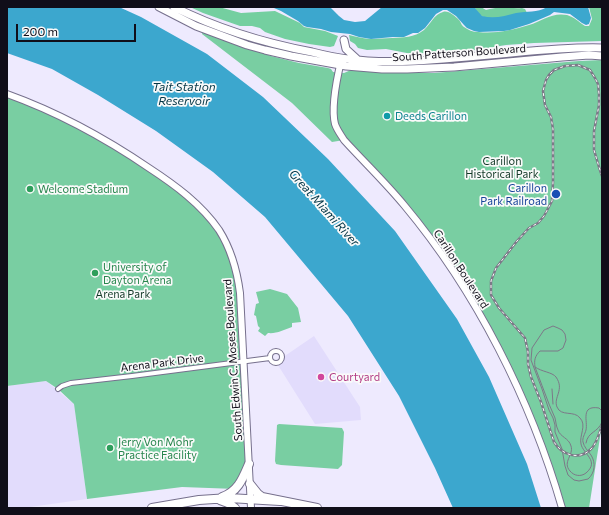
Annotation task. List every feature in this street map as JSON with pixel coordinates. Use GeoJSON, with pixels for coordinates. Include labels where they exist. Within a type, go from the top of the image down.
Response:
{"type":"FeatureCollection","features":[{"type":"Feature","properties":{"kind":"highway"},"geometry":{"type":"LineString","coordinates":[[215,499],[225,496],[236,489],[249,464]]}},
{"type":"Feature","properties":{"kind":"highway"},"geometry":{"type":"LineString","coordinates":[[250,484],[258,494],[262,496],[317,508]]}},
{"type":"Feature","properties":{"kind":"highway"},"geometry":{"type":"LineString","coordinates":[[152,508],[194,501],[229,498],[280,501]]}},
{"type":"Feature","properties":{"kind":"highway"},"geometry":{"type":"LineString","coordinates":[[215,499],[226,502],[235,508]]}},
{"type":"Feature","properties":{"kind":"main road","name":"South Patterson Boulevard"},"geometry":{"type":"LineString","coordinates":[[159,7],[196,26],[247,45],[291,56],[341,61],[414,61],[569,48],[602,48]]}},
{"type":"Feature","properties":{"kind":"main road","name":"South Patterson Boulevard"},"geometry":{"type":"LineString","coordinates":[[174,7],[231,31],[255,39],[341,61],[346,66],[382,69],[407,69],[454,67],[589,55],[602,56]]}},
{"type":"Feature","properties":{"kind":"main road"},"geometry":{"type":"LineString","coordinates":[[344,40],[346,49],[358,60]]}},
{"type":"Feature","properties":{"kind":"main road","name":"Carillon Boulevard"},"geometry":{"type":"LineString","coordinates":[[341,61],[334,110],[334,118],[337,129],[344,140],[403,204],[444,259],[469,297],[495,342],[521,394],[545,452],[562,508]]}},
{"type":"Feature","properties":{"kind":"main road","name":"South Edwin C. Moses Boulevard"},"geometry":{"type":"LineString","coordinates":[[7,94],[43,108],[75,124],[141,162],[188,196],[209,217],[218,229],[226,243],[236,268],[240,293],[251,508]]}},
{"type":"Feature","properties":{"kind":"street","name":"Arena Park Drive"},"geometry":{"type":"LineString","coordinates":[[58,389],[71,383],[270,358]]}},
{"type":"Feature","properties":{"kind":"shaded area"},"geometry":{"type":"Polygon","coordinates":[[[314,336],[360,407],[361,420],[315,424],[276,362],[314,336]]]}},
{"type":"Feature","properties":{"kind":"shaded area"},"geometry":{"type":"Polygon","coordinates":[[[46,381],[74,404],[87,499],[23,508],[7,508],[7,386],[46,381]]]}},
{"type":"Feature","properties":{"kind":"green space"},"geometry":{"type":"Polygon","coordinates":[[[190,7],[219,7],[241,13],[275,11],[300,23],[304,27],[325,31],[338,36],[334,46],[330,47],[309,44],[285,39],[265,32],[260,28],[240,26],[190,7]]]}},
{"type":"Feature","properties":{"kind":"green space"},"geometry":{"type":"Polygon","coordinates":[[[474,7],[481,7],[486,10],[500,7],[522,8],[525,9],[527,13],[490,18],[480,15],[474,7]]]}},
{"type":"Feature","properties":{"kind":"green space"},"geometry":{"type":"Polygon","coordinates":[[[589,7],[602,7],[602,41],[534,43],[506,45],[463,52],[453,51],[412,54],[386,49],[367,50],[358,48],[350,41],[349,35],[373,39],[412,36],[424,30],[437,15],[445,12],[456,17],[466,28],[476,32],[498,32],[510,30],[562,14],[574,18],[585,26],[589,26],[592,19],[589,7]]]}},
{"type":"Feature","properties":{"kind":"green space","name":"Carillon Historical Park"},"geometry":{"type":"Polygon","coordinates":[[[203,30],[271,56],[328,68],[333,72],[344,73],[351,70],[387,73],[434,73],[602,60],[602,428],[589,508],[562,508],[555,482],[495,342],[431,240],[344,140],[332,142],[292,103],[202,34],[203,30]]]}},
{"type":"Feature","properties":{"kind":"green space","name":"Arena Park"},"geometry":{"type":"Polygon","coordinates":[[[7,94],[75,124],[171,183],[218,229],[236,268],[249,464],[236,489],[182,487],[87,499],[74,404],[58,389],[46,381],[7,386],[7,94]]]}},
{"type":"Feature","properties":{"kind":"green space"},"geometry":{"type":"Polygon","coordinates":[[[270,289],[287,294],[298,308],[301,322],[292,323],[292,327],[277,332],[268,333],[265,336],[258,331],[260,328],[258,326],[256,316],[254,315],[256,304],[259,303],[256,292],[270,289]]]}},
{"type":"Feature","properties":{"kind":"green space"},"geometry":{"type":"Polygon","coordinates":[[[277,425],[342,428],[344,432],[342,465],[338,469],[276,464],[277,425]]]}},
{"type":"Feature","properties":{"kind":"water","name":"Tait Station Reservoir"},"geometry":{"type":"Polygon","coordinates":[[[7,7],[119,7],[141,17],[207,54],[263,97],[328,159],[395,231],[457,319],[489,377],[527,464],[541,508],[453,508],[399,396],[348,316],[265,217],[213,172],[156,131],[98,95],[52,69],[7,53],[7,7]]]}},
{"type":"Feature","properties":{"kind":"water"},"geometry":{"type":"Polygon","coordinates":[[[267,7],[330,7],[344,20],[355,22],[365,21],[382,7],[474,7],[482,16],[499,17],[520,12],[536,11],[547,7],[588,7],[591,18],[589,24],[586,25],[570,14],[554,12],[529,24],[510,30],[479,32],[467,28],[456,16],[447,10],[443,10],[436,14],[425,28],[418,33],[413,33],[404,37],[371,39],[307,27],[281,11],[267,7]]]}},
{"type":"Feature","properties":{"kind":"tram line"},"geometry":{"type":"LineString","coordinates":[[535,367],[556,377],[559,386],[556,403],[559,410],[564,413],[574,414],[582,421],[583,427],[581,444],[591,461],[590,469],[584,474],[576,475],[568,468],[567,465],[571,452],[571,446],[559,432],[535,367],[535,358],[540,351],[558,351],[563,348],[566,340],[565,334],[562,330],[553,326],[544,330],[532,348],[531,360],[553,418],[555,432],[562,449],[568,475],[574,480],[579,481],[588,479],[592,474],[594,465],[593,458],[585,447],[583,440],[586,430],[586,414],[589,409],[593,408],[599,408],[602,411]]}},
{"type":"Feature","properties":{"kind":"tram line"},"geometry":{"type":"LineString","coordinates":[[552,389],[553,404]]}},
{"type":"Feature","properties":{"kind":"tram line"},"geometry":{"type":"LineString","coordinates":[[586,443],[589,436],[600,426],[602,422]]}},
{"type":"Feature","properties":{"kind":"railway"},"geometry":{"type":"LineString","coordinates":[[602,176],[594,150],[594,131],[599,105],[598,84],[590,70],[578,65],[565,66],[554,70],[546,80],[543,91],[545,105],[551,117],[553,129],[552,201],[544,216],[538,223],[529,228],[496,268],[491,281],[491,295],[499,308],[525,338],[531,377],[557,447],[571,455],[581,455],[586,453],[595,444],[602,426]]}},
{"type":"Feature","properties":{"kind":"place","name":"Deeds Carillon"},"geometry":{"type":"Point","coordinates":[387,116]}},
{"type":"Feature","properties":{"kind":"place","name":"Welcome Stadium"},"geometry":{"type":"Point","coordinates":[30,189]}},
{"type":"Feature","properties":{"kind":"place","name":"Carillon Park Railroad"},"geometry":{"type":"Point","coordinates":[556,194]}},
{"type":"Feature","properties":{"kind":"place","name":"University of Dayton Arena"},"geometry":{"type":"Point","coordinates":[95,273]}},
{"type":"Feature","properties":{"kind":"place","name":"Courtyard"},"geometry":{"type":"Point","coordinates":[321,377]}},
{"type":"Feature","properties":{"kind":"place","name":"Jerry Von Mohr Practice Facility"},"geometry":{"type":"Point","coordinates":[110,448]}},
{"type":"Feature","properties":{"kind":"water label","name":"Great Miami River"},"geometry":{"type":"Point","coordinates":[324,208]}}]}
